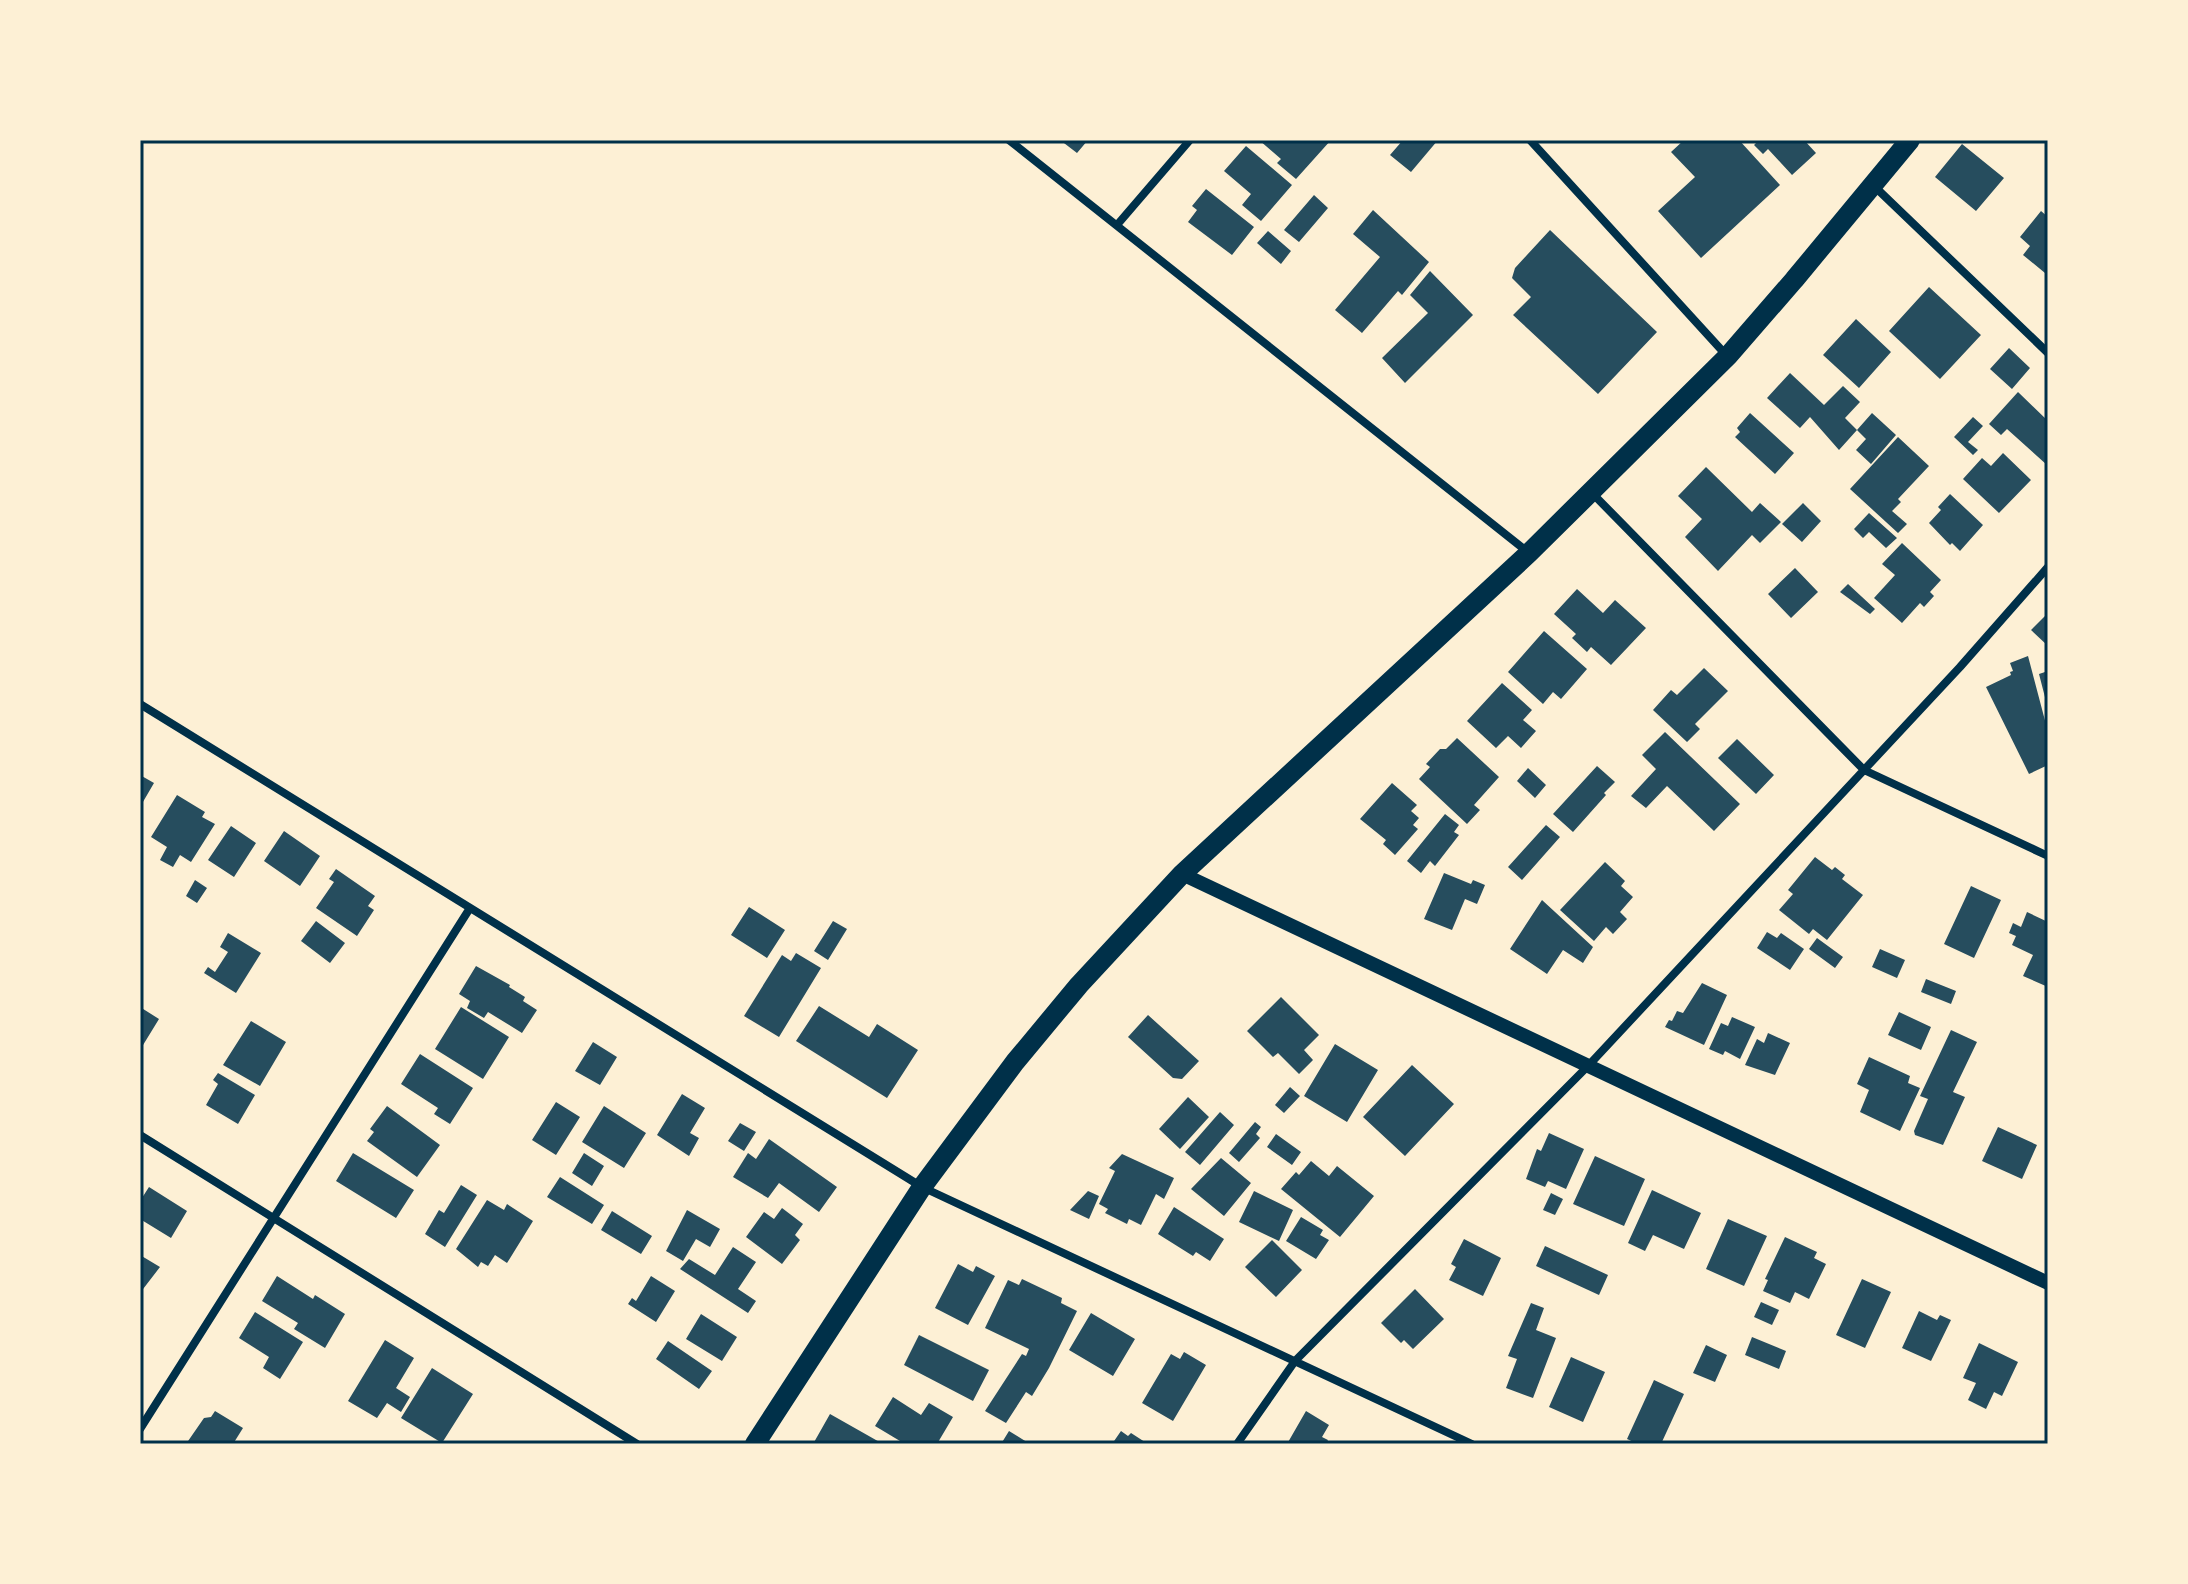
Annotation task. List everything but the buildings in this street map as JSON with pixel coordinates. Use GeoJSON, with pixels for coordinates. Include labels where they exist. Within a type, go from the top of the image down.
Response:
{"type":"FeatureCollection","features":[{"type":"Feature","properties":{"kind":"main road"},"geometry":{"type":"LineString","coordinates":[[755,1444],[922,1187],[1024,1051],[1079,985],[1182,874],[1529,553],[1728,356],[1910,140]]}},
{"type":"Feature","properties":{"kind":"street"},"geometry":{"type":"LineString","coordinates":[[1009,140],[1529,553]]}},
{"type":"Feature","properties":{"kind":"street"},"geometry":{"type":"LineString","coordinates":[[1117,225],[1190,140]]}},
{"type":"Feature","properties":{"kind":"street"},"geometry":{"type":"LineString","coordinates":[[1530,140],[1728,356]]}},
{"type":"Feature","properties":{"kind":"street"},"geometry":{"type":"LineString","coordinates":[[1874,186],[2048,353]]}},
{"type":"Feature","properties":{"kind":"street"},"geometry":{"type":"LineString","coordinates":[[1592,493],[1864,770],[2048,856]]}},
{"type":"Feature","properties":{"kind":"street"},"geometry":{"type":"LineString","coordinates":[[1237,1444],[1295,1361],[1588,1066],[2048,567]]}},
{"type":"Feature","properties":{"kind":"street"},"geometry":{"type":"LineString","coordinates":[[140,704],[922,1187],[1472,1444]]}},
{"type":"Feature","properties":{"kind":"street"},"geometry":{"type":"LineString","coordinates":[[1182,874],[2048,1283]]}},
{"type":"Feature","properties":{"kind":"street"},"geometry":{"type":"LineString","coordinates":[[140,1429],[470,908]]}},
{"type":"Feature","properties":{"kind":"street"},"geometry":{"type":"LineString","coordinates":[[140,1135],[637,1444]]}}]}
